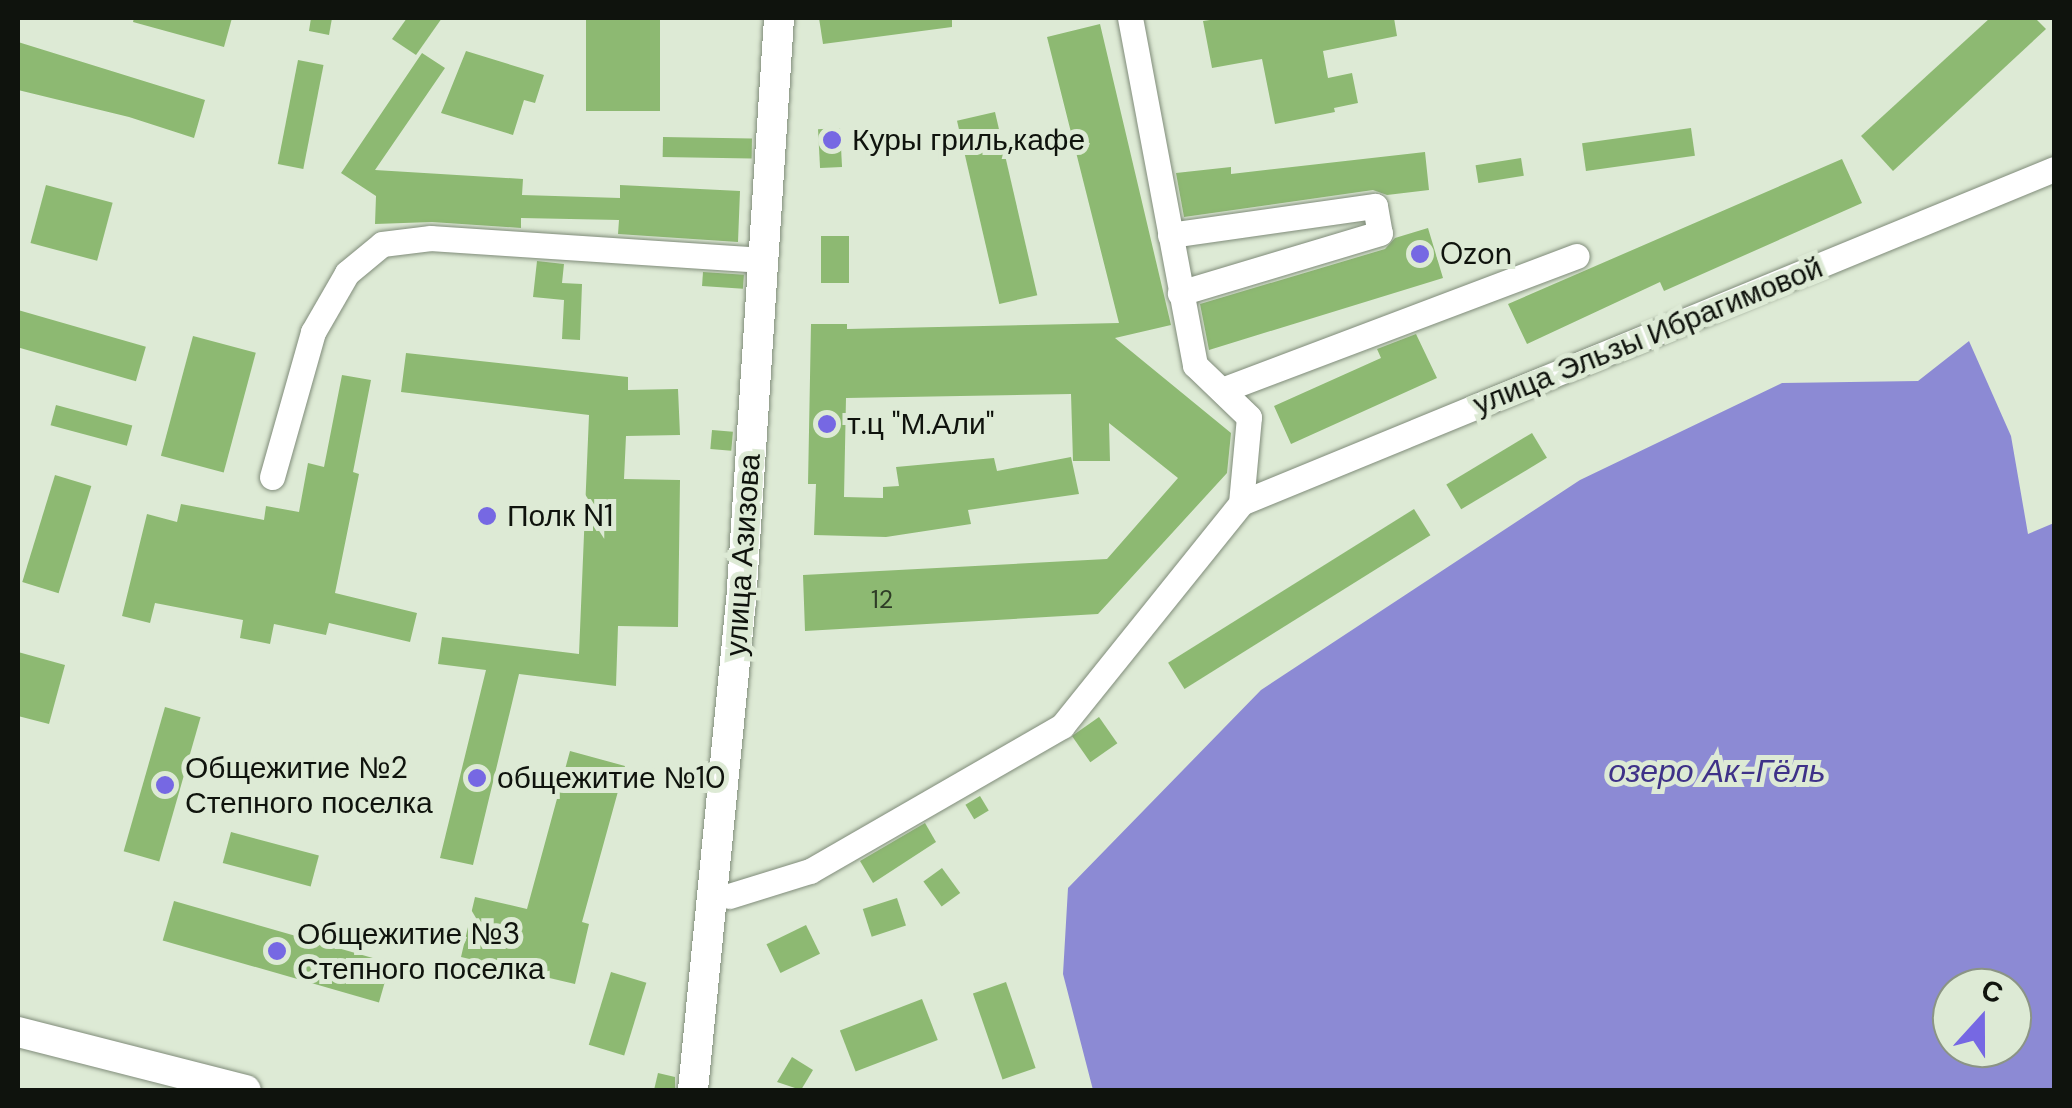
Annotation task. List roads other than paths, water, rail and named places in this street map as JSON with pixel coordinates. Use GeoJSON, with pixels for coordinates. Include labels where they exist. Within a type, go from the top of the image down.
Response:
{"type":"FeatureCollection","features":[{"type":"Feature","properties":{"kind":"main road","name":"улица Азизова"},"geometry":{"type":"LineString","coordinates":[[693,1090],[741,603],[779,18]]}},
{"type":"Feature","properties":{"kind":"main road","name":"улица Азизова"},"geometry":{"type":"LineString","coordinates":[[709,1090],[758,553],[792,18]]}},
{"type":"Feature","properties":{"kind":"main road"},"geometry":{"type":"LineString","coordinates":[[18,1032],[246,1090]]}},
{"type":"Feature","properties":{"kind":"main road"},"geometry":{"type":"LineString","coordinates":[[18,1047],[185,1090]]}},
{"type":"Feature","properties":{"kind":"street"},"geometry":{"type":"LineString","coordinates":[[728,896],[810,872],[1062,726],[1241,502],[1249,417],[1195,365],[1130,18]]}},
{"type":"Feature","properties":{"kind":"street","name":"улица Эльзы Ибрагимовой"},"geometry":{"type":"LineString","coordinates":[[1241,502],[2054,169]]}},
{"type":"Feature","properties":{"kind":"street"},"geometry":{"type":"LineString","coordinates":[[1170,235],[1375,206],[1380,233],[1180,293]]}},
{"type":"Feature","properties":{"kind":"street"},"geometry":{"type":"LineString","coordinates":[[272,477],[313,332],[347,274],[382,244],[431,238],[762,260]]}},
{"type":"Feature","properties":{"kind":"street"},"geometry":{"type":"LineString","coordinates":[[1222,390],[1577,256]]}},
{"type":"Feature","properties":{"kind":"water","name":"озеро Ак-Гёль"},"geometry":{"type":"Polygon","coordinates":[[[1969,341],[2011,436],[2028,534],[2054,523],[2054,1090],[1093,1090],[1063,974],[1068,888],[1261,690],[1580,480],[1782,383],[1918,381],[1969,341]]]}},
{"type":"Feature","properties":{"kind":"place","name":"Куры гриль,кафе"},"geometry":{"type":"Point","coordinates":[832,140]}},
{"type":"Feature","properties":{"kind":"place","name":"Ozon"},"geometry":{"type":"Point","coordinates":[1420,254]}},
{"type":"Feature","properties":{"kind":"place","name":"т.ц \"М.Али\""},"geometry":{"type":"Point","coordinates":[827,424]}},
{"type":"Feature","properties":{"kind":"place","name":"Полк N1"},"geometry":{"type":"Point","coordinates":[487,516]}},
{"type":"Feature","properties":{"kind":"place","name":"общежитие №10"},"geometry":{"type":"Point","coordinates":[477,778]}},
{"type":"Feature","properties":{"kind":"place","name":"Общежитие №2 Степного поселка"},"geometry":{"type":"Point","coordinates":[165,785]}},
{"type":"Feature","properties":{"kind":"place","name":"Общежитие №3 Степного поселка"},"geometry":{"type":"Point","coordinates":[277,951]}}]}
